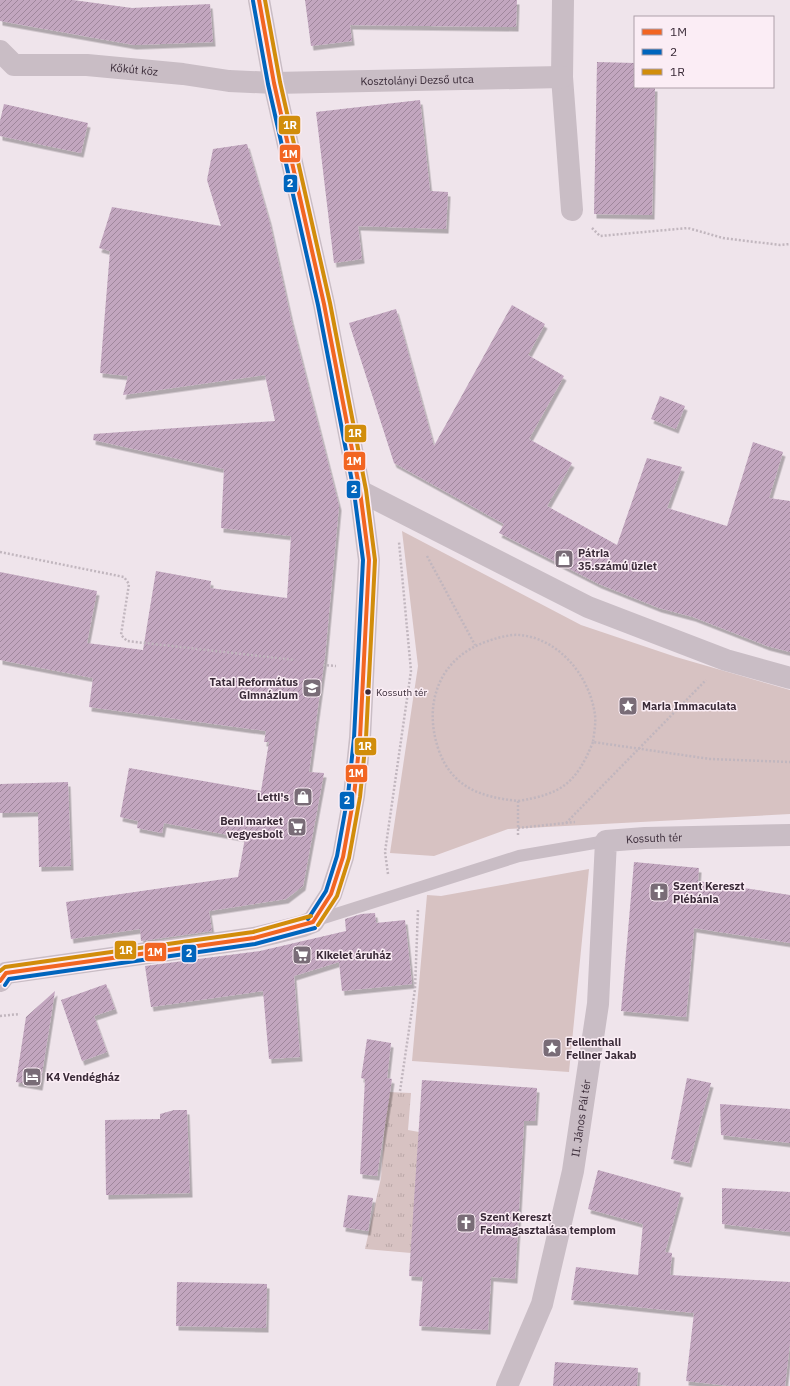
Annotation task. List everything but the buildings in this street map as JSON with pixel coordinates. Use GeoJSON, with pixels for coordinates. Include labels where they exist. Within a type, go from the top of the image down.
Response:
{"type":"FeatureCollection","features":[{"type":"Feature","properties":{"kind":"street"},"geometry":{"type":"LineString","coordinates":[[0,982],[6,973],[254,938],[303,926],[313,922],[331,894],[343,857],[354,796],[360,738],[369,560],[360,491],[324,304],[274,83],[259,0]]}},
{"type":"Feature","properties":{"kind":"street"},"geometry":{"type":"LineString","coordinates":[[564,0],[562,77],[572,210]]}},
{"type":"Feature","properties":{"kind":"street","name":"Kőkút köz"},"geometry":{"type":"LineString","coordinates":[[5,61],[87,65],[184,74],[229,81],[274,83]]}},
{"type":"Feature","properties":{"kind":"street","name":"Kosztolányi Dezső utca"},"geometry":{"type":"LineString","coordinates":[[274,83],[562,77]]}},
{"type":"Feature","properties":{"kind":"street"},"geometry":{"type":"LineString","coordinates":[[360,491],[588,607],[726,660],[790,678]]}},
{"type":"Feature","properties":{"kind":"street","name":"Kossuth tér"},"geometry":{"type":"LineString","coordinates":[[606,841],[645,838],[790,835]]}},
{"type":"Feature","properties":{"kind":"street","name":"II. János Pál tér"},"geometry":{"type":"LineString","coordinates":[[507,1386],[542,1304],[573,1171],[598,1004],[606,841]]}},
{"type":"Feature","properties":{"kind":"lane","name":"Kossuth tér"},"geometry":{"type":"LineString","coordinates":[[313,922],[519,856],[552,849],[606,841]]}},
{"type":"Feature","properties":{"kind":"path"},"geometry":{"type":"LineString","coordinates":[[572,210],[600,236],[688,228],[723,238],[790,244]]}},
{"type":"Feature","properties":{"kind":"path"},"geometry":{"type":"LineString","coordinates":[[392,896],[385,852],[411,671],[399,535]]}},
{"type":"Feature","properties":{"kind":"path"},"geometry":{"type":"LineString","coordinates":[[0,552],[124,577],[129,584],[121,635],[127,641],[295,660]]}},
{"type":"Feature","properties":{"kind":"path"},"geometry":{"type":"LineString","coordinates":[[426,554],[475,645]]}},
{"type":"Feature","properties":{"kind":"path"},"geometry":{"type":"LineString","coordinates":[[520,635],[544,642],[564,654],[578,672],[589,691],[595,716],[593,742],[584,764],[574,777],[562,788],[542,797],[518,801],[493,798],[471,790],[454,777],[442,759],[434,736],[432,712],[436,691],[445,672],[458,656],[475,645],[496,638],[520,635]]}},
{"type":"Feature","properties":{"kind":"path"},"geometry":{"type":"LineString","coordinates":[[552,849],[566,823],[726,660]]}},
{"type":"Feature","properties":{"kind":"path"},"geometry":{"type":"LineString","coordinates":[[593,742],[637,750],[710,759],[790,762]]}},
{"type":"Feature","properties":{"kind":"path"},"geometry":{"type":"LineString","coordinates":[[518,801],[518,828]]}},
{"type":"Feature","properties":{"kind":"path"},"geometry":{"type":"LineString","coordinates":[[400,1091],[415,989],[419,888]]}},
{"type":"Feature","properties":{"kind":"path"},"geometry":{"type":"LineString","coordinates":[[0,1016],[20,1014]]}},
{"type":"Feature","properties":{"kind":"green space","name":"Kossuth tér"},"geometry":{"type":"Polygon","coordinates":[[[402,531],[581,625],[676,657],[790,690],[790,814],[508,829],[434,856],[390,853],[418,666],[402,531]]]}},
{"type":"Feature","properties":{"kind":"green space"},"geometry":{"type":"Polygon","coordinates":[[[589,869],[569,1072],[412,1061],[427,895],[441,896],[589,869]]]}},
{"type":"Feature","properties":{"kind":"green space"},"geometry":{"type":"Polygon","coordinates":[[[387,1092],[411,1093],[408,1130],[419,1132],[411,1253],[365,1249],[381,1178],[387,1092]]]}},
{"type":"Feature","properties":{"kind":"transit line","name":"1M"},"geometry":{"type":"LineString","coordinates":[[259,0],[274,83],[324,304],[360,491],[369,560],[360,738],[354,796],[343,857],[331,894],[313,922]]}},
{"type":"Feature","properties":{"kind":"transit line","name":"1R"},"geometry":{"type":"LineString","coordinates":[[265,0],[280,82],[330,303],[366,490],[375,560],[366,738],[360,797],[349,858],[337,896],[318,925]]}},
{"type":"Feature","properties":{"kind":"transit line","name":"2"},"geometry":{"type":"LineString","coordinates":[[253,1],[268,84],[318,305],[354,492],[363,560],[354,738],[348,795],[337,856],[326,891],[308,919]]}},
{"type":"Feature","properties":{"kind":"transit line","name":"1R"},"geometry":{"type":"LineString","coordinates":[[0,971],[5,967],[253,932],[311,916]]}},
{"type":"Feature","properties":{"kind":"transit line","name":"1M"},"geometry":{"type":"LineString","coordinates":[[0,981],[6,973],[254,938],[313,922]]}},
{"type":"Feature","properties":{"kind":"transit line","name":"2"},"geometry":{"type":"LineString","coordinates":[[5,985],[9,979],[255,944],[315,928]]}},
{"type":"Feature","properties":{"kind":"place","name":"Pátria 35.számú üzlet"},"geometry":{"type":"Point","coordinates":[564,559]}},
{"type":"Feature","properties":{"kind":"place","name":"Tatai Református Gimnázium"},"geometry":{"type":"Point","coordinates":[312,688]}},
{"type":"Feature","properties":{"kind":"place","name":"Kossuth tér"},"geometry":{"type":"Point","coordinates":[368,692]}},
{"type":"Feature","properties":{"kind":"place","name":"Maria Immaculata"},"geometry":{"type":"Point","coordinates":[628,706]}},
{"type":"Feature","properties":{"kind":"place","name":"Letti's"},"geometry":{"type":"Point","coordinates":[303,797]}},
{"type":"Feature","properties":{"kind":"place","name":"Beni market vegyesbolt"},"geometry":{"type":"Point","coordinates":[297,827]}},
{"type":"Feature","properties":{"kind":"place","name":"Szent Kereszt Plébánia"},"geometry":{"type":"Point","coordinates":[659,892]}},
{"type":"Feature","properties":{"kind":"place","name":"Kikelet áruház"},"geometry":{"type":"Point","coordinates":[302,955]}},
{"type":"Feature","properties":{"kind":"place","name":"Fellenthali Fellner Jakab"},"geometry":{"type":"Point","coordinates":[552,1048]}},
{"type":"Feature","properties":{"kind":"place","name":"K4 Vendégház"},"geometry":{"type":"Point","coordinates":[32,1077]}},
{"type":"Feature","properties":{"kind":"place","name":"Szent Kereszt Felmagasztalása templom"},"geometry":{"type":"Point","coordinates":[466,1223]}}]}
